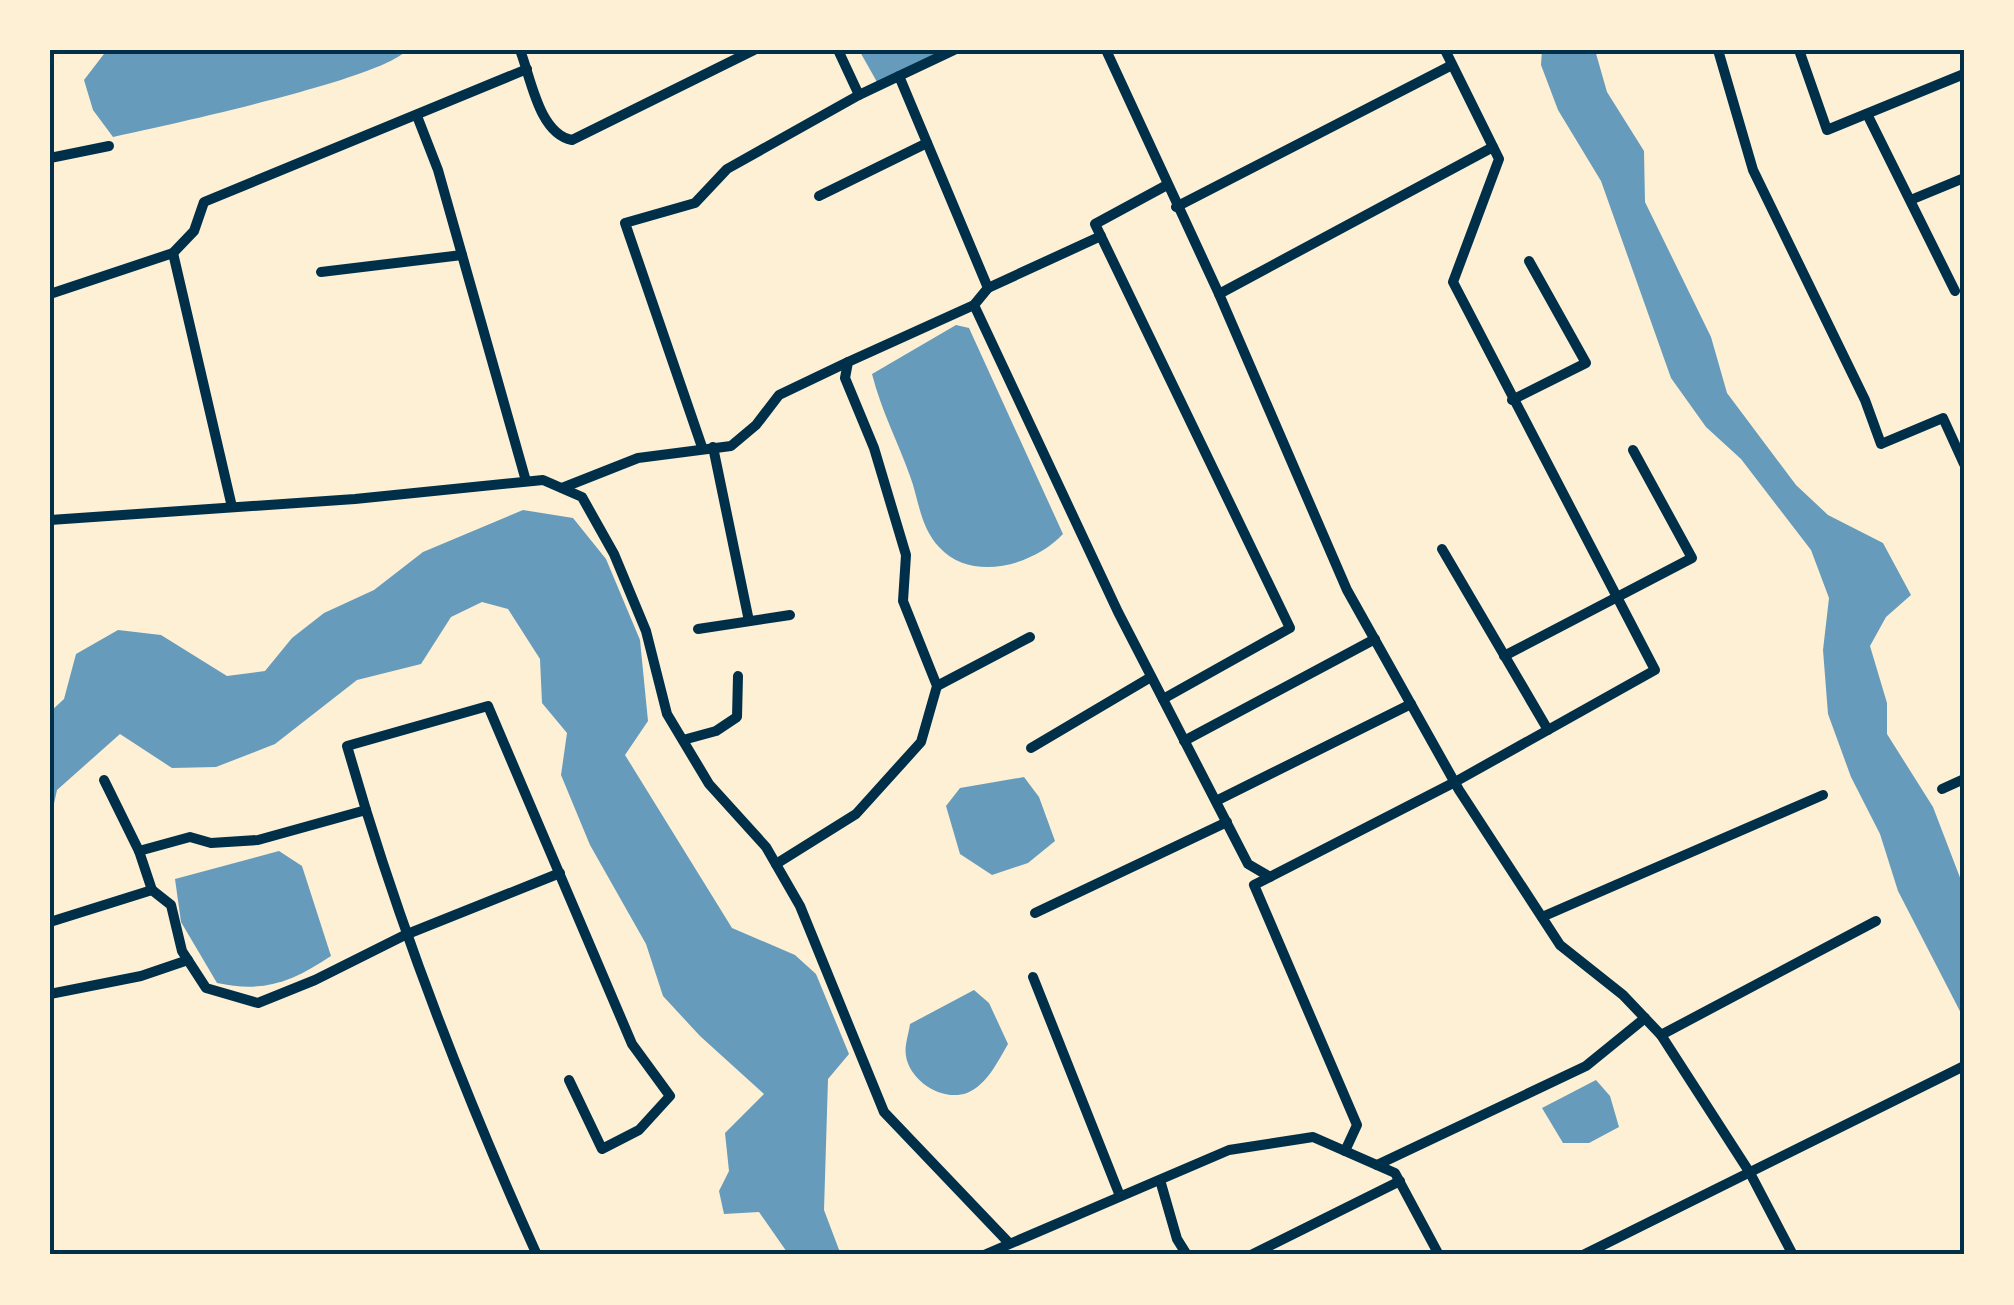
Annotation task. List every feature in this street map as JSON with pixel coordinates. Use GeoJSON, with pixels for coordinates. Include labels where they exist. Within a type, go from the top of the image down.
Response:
{"type":"FeatureCollection","features":[{"type":"Feature","properties":{"kind":"street"},"geometry":{"type":"LineString","coordinates":[[520,50],[548,126],[558,138],[572,140],[754,50]]}},
{"type":"Feature","properties":{"kind":"street"},"geometry":{"type":"LineString","coordinates":[[838,50],[860,94]]}},
{"type":"Feature","properties":{"kind":"street"},"geometry":{"type":"LineString","coordinates":[[749,621],[707,447],[624,223],[696,203],[727,169],[860,94],[954,50]]}},
{"type":"Feature","properties":{"kind":"street"},"geometry":{"type":"LineString","coordinates":[[1106,50],[1219,294],[1348,590],[1455,782],[1560,946],[1661,1035],[1750,1173],[1793,1255]]}},
{"type":"Feature","properties":{"kind":"street"},"geometry":{"type":"LineString","coordinates":[[1345,1151],[1357,1125],[1254,885],[1455,782],[1654,670],[1453,282],[1499,158],[1445,50]]}},
{"type":"Feature","properties":{"kind":"street"},"geometry":{"type":"LineString","coordinates":[[1718,50],[1754,170],[1865,400],[1882,444],[1942,418],[1964,464]]}},
{"type":"Feature","properties":{"kind":"street"},"geometry":{"type":"LineString","coordinates":[[1799,50],[1827,130],[1964,74]]}},
{"type":"Feature","properties":{"kind":"street"},"geometry":{"type":"LineString","coordinates":[[1176,207],[1452,65]]}},
{"type":"Feature","properties":{"kind":"street"},"geometry":{"type":"LineString","coordinates":[[50,294],[173,253],[194,231],[204,202],[527,68]]}},
{"type":"Feature","properties":{"kind":"street"},"geometry":{"type":"LineString","coordinates":[[899,76],[988,288]]}},
{"type":"Feature","properties":{"kind":"street"},"geometry":{"type":"LineString","coordinates":[[1867,114],[1955,291]]}},
{"type":"Feature","properties":{"kind":"street"},"geometry":{"type":"LineString","coordinates":[[417,116],[462,255],[526,482]]}},
{"type":"Feature","properties":{"kind":"street"},"geometry":{"type":"LineString","coordinates":[[819,196],[927,144]]}},
{"type":"Feature","properties":{"kind":"street"},"geometry":{"type":"LineString","coordinates":[[50,158],[109,146]]}},
{"type":"Feature","properties":{"kind":"street"},"geometry":{"type":"LineString","coordinates":[[1219,294],[1493,146]]}},
{"type":"Feature","properties":{"kind":"street"},"geometry":{"type":"LineString","coordinates":[[1913,200],[1964,178]]}},
{"type":"Feature","properties":{"kind":"street"},"geometry":{"type":"LineString","coordinates":[[1163,699],[1290,628],[1095,224],[1167,185]]}},
{"type":"Feature","properties":{"kind":"street"},"geometry":{"type":"LineString","coordinates":[[562,488],[638,458],[731,446],[756,425],[779,395],[974,305],[988,288],[1101,236]]}},
{"type":"Feature","properties":{"kind":"street"},"geometry":{"type":"LineString","coordinates":[[173,253],[232,507]]}},
{"type":"Feature","properties":{"kind":"street"},"geometry":{"type":"LineString","coordinates":[[321,272],[462,255]]}},
{"type":"Feature","properties":{"kind":"street"},"geometry":{"type":"LineString","coordinates":[[1512,400],[1586,363],[1529,262]]}},
{"type":"Feature","properties":{"kind":"street"},"geometry":{"type":"LineString","coordinates":[[974,305],[1184,741],[1248,864],[1270,877]]}},
{"type":"Feature","properties":{"kind":"street"},"geometry":{"type":"LineString","coordinates":[[776,864],[856,814],[922,742],[937,686],[903,601],[906,555],[874,448],[845,378],[848,362]]}},
{"type":"Feature","properties":{"kind":"street"},"geometry":{"type":"LineString","coordinates":[[1504,656],[1692,558],[1633,450]]}},
{"type":"Feature","properties":{"kind":"street"},"geometry":{"type":"LineString","coordinates":[[50,520],[543,480],[582,497],[614,554],[646,632],[667,714],[709,784],[776,864],[800,906],[884,1112],[1009,1243]]}},
{"type":"Feature","properties":{"kind":"street"},"geometry":{"type":"LineString","coordinates":[[1442,550],[1548,730]]}},
{"type":"Feature","properties":{"kind":"street"},"geometry":{"type":"LineString","coordinates":[[698,629],[790,615]]}},
{"type":"Feature","properties":{"kind":"street"},"geometry":{"type":"LineString","coordinates":[[937,686],[1030,637]]}},
{"type":"Feature","properties":{"kind":"street"},"geometry":{"type":"LineString","coordinates":[[1184,741],[1375,638]]}},
{"type":"Feature","properties":{"kind":"street"},"geometry":{"type":"LineString","coordinates":[[683,740],[716,732],[737,716],[738,676]]}},
{"type":"Feature","properties":{"kind":"street"},"geometry":{"type":"LineString","coordinates":[[1030,748],[1151,676]]}},
{"type":"Feature","properties":{"kind":"street"},"geometry":{"type":"LineString","coordinates":[[1216,801],[1411,704]]}},
{"type":"Feature","properties":{"kind":"street"},"geometry":{"type":"LineString","coordinates":[[537,1255],[470,1104],[404,935],[347,746],[488,706],[632,1044],[670,1096],[640,1130],[602,1149],[569,1080]]}},
{"type":"Feature","properties":{"kind":"street"},"geometry":{"type":"LineString","coordinates":[[1942,789],[1964,778]]}},
{"type":"Feature","properties":{"kind":"street"},"geometry":{"type":"LineString","coordinates":[[104,780],[139,851],[152,890],[171,905],[188,960],[206,988],[258,1003],[315,980],[404,935],[560,873]]}},
{"type":"Feature","properties":{"kind":"street"},"geometry":{"type":"LineString","coordinates":[[1542,917],[1823,795]]}},
{"type":"Feature","properties":{"kind":"street"},"geometry":{"type":"LineString","coordinates":[[139,851],[190,837],[211,844],[258,840],[366,810]]}},
{"type":"Feature","properties":{"kind":"street"},"geometry":{"type":"LineString","coordinates":[[1035,913],[1226,822]]}},
{"type":"Feature","properties":{"kind":"street"},"geometry":{"type":"LineString","coordinates":[[50,922],[152,890]]}},
{"type":"Feature","properties":{"kind":"street"},"geometry":{"type":"LineString","coordinates":[[1661,1035],[1876,921]]}},
{"type":"Feature","properties":{"kind":"street"},"geometry":{"type":"LineString","coordinates":[[50,994],[141,976],[188,960]]}},
{"type":"Feature","properties":{"kind":"street"},"geometry":{"type":"LineString","coordinates":[[1033,977],[1120,1196]]}},
{"type":"Feature","properties":{"kind":"street"},"geometry":{"type":"LineString","coordinates":[[1378,1165],[1586,1066],[1645,1018]]}},
{"type":"Feature","properties":{"kind":"street"},"geometry":{"type":"LineString","coordinates":[[1583,1255],[1964,1066]]}},
{"type":"Feature","properties":{"kind":"street"},"geometry":{"type":"LineString","coordinates":[[984,1255],[1229,1150],[1314,1137],[1395,1172],[1439,1255]]}},
{"type":"Feature","properties":{"kind":"street"},"geometry":{"type":"LineString","coordinates":[[1160,1180],[1177,1239],[1187,1255]]}},
{"type":"Feature","properties":{"kind":"street"},"geometry":{"type":"LineString","coordinates":[[1250,1255],[1400,1180]]}},
{"type":"Feature","properties":{"kind":"water"},"geometry":{"type":"Polygon","coordinates":[[[107,50],[406,50],[359,74],[317,87],[113,137],[93,110],[84,80],[107,50]]]}},
{"type":"Feature","properties":{"kind":"water"},"geometry":{"type":"Polygon","coordinates":[[[859,50],[947,50],[877,82],[859,50]]]}},
{"type":"Feature","properties":{"kind":"water"},"geometry":{"type":"Polygon","coordinates":[[[1542,50],[1595,50],[1607,92],[1644,151],[1645,202],[1711,337],[1727,393],[1796,485],[1828,515],[1883,543],[1911,595],[1886,617],[1870,646],[1887,703],[1887,734],[1933,807],[1964,888],[1964,1019],[1898,891],[1880,834],[1851,777],[1828,714],[1823,650],[1829,598],[1811,550],[1741,459],[1706,427],[1671,378],[1601,181],[1558,110],[1541,65],[1542,50]]]}},
{"type":"Feature","properties":{"kind":"water"},"geometry":{"type":"Polygon","coordinates":[[[956,325],[969,328],[1063,534],[1037,554],[1003,566],[969,565],[953,558],[933,539],[872,374],[956,325]]]}},
{"type":"Feature","properties":{"kind":"water"},"geometry":{"type":"Polygon","coordinates":[[[523,510],[573,518],[606,559],[640,640],[648,721],[625,755],[732,928],[795,955],[816,974],[849,1054],[828,1079],[824,1210],[841,1255],[789,1255],[759,1212],[724,1214],[719,1191],[729,1171],[725,1133],[764,1094],[663,996],[646,944],[590,845],[561,775],[567,733],[542,703],[540,659],[508,609],[482,602],[451,617],[421,664],[357,680],[275,744],[216,767],[172,768],[120,734],[57,790],[50,822],[50,712],[64,699],[76,654],[118,630],[161,635],[227,676],[265,671],[292,638],[324,613],[374,590],[423,552],[523,510]]]}},
{"type":"Feature","properties":{"kind":"water"},"geometry":{"type":"Polygon","coordinates":[[[1024,777],[1039,797],[1055,841],[1028,863],[992,875],[960,854],[946,806],[960,788],[1024,777]]]}},
{"type":"Feature","properties":{"kind":"water"},"geometry":{"type":"Polygon","coordinates":[[[279,851],[302,866],[331,956],[277,983],[249,987],[217,983],[181,922],[175,879],[279,851]]]}},
{"type":"Feature","properties":{"kind":"water"},"geometry":{"type":"Polygon","coordinates":[[[974,990],[989,1003],[1008,1044],[980,1084],[967,1093],[947,1095],[920,1081],[909,1065],[906,1048],[910,1024],[974,990]]]}},
{"type":"Feature","properties":{"kind":"water"},"geometry":{"type":"Polygon","coordinates":[[[1596,1080],[1610,1096],[1619,1127],[1589,1143],[1563,1143],[1542,1108],[1596,1080]]]}}]}
